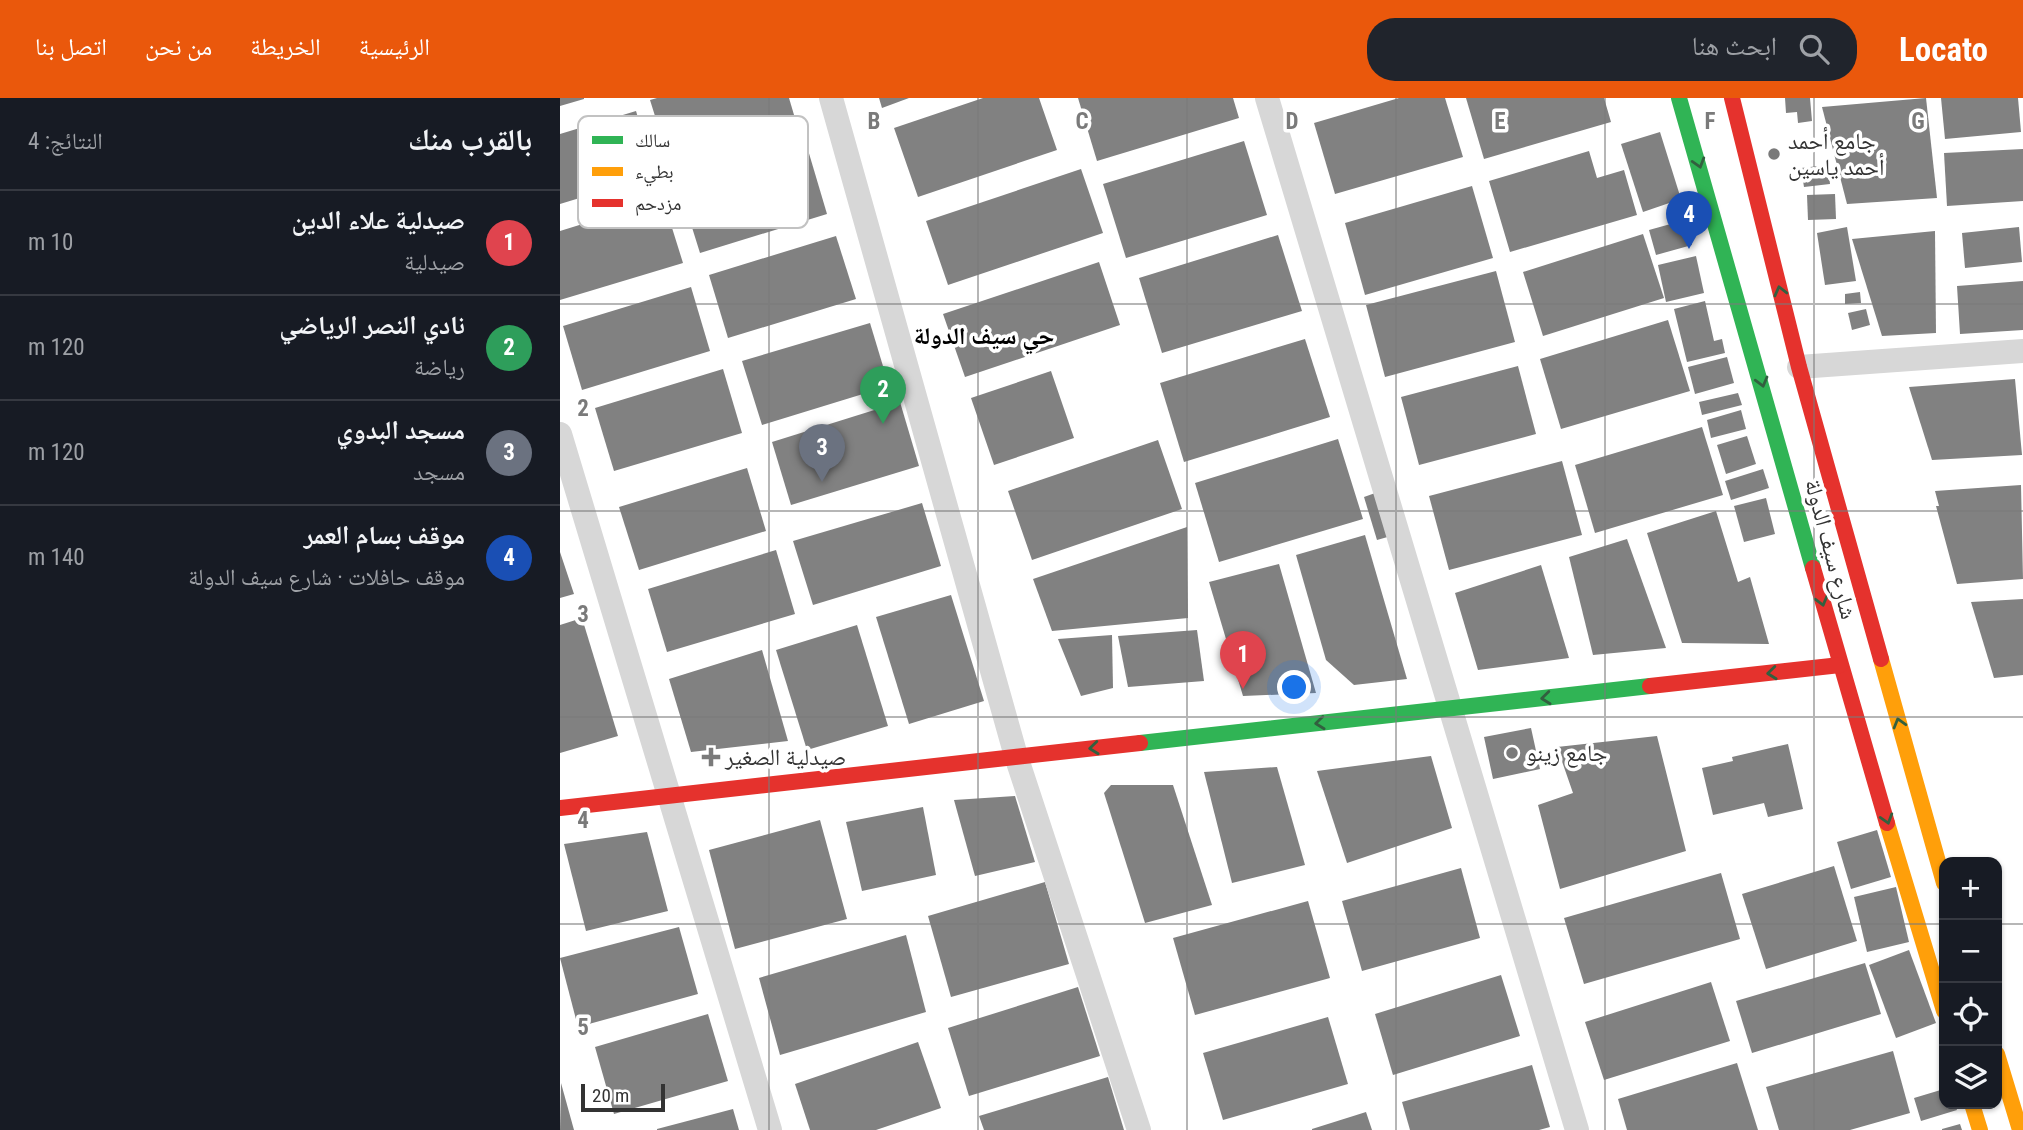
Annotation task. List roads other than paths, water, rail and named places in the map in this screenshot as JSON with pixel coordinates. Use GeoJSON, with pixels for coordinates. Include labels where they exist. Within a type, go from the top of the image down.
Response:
{"type":"FeatureCollection","features":[{"type":"Feature","properties":{"kind":"main road","name":"شارع سيف الدولة"},"geometry":{"type":"LineString","coordinates":[[1679,98],[1719,230],[1840,665],[1939,994]]}},
{"type":"Feature","properties":{"kind":"main road","name":"شارع سيف الدولة"},"geometry":{"type":"LineString","coordinates":[[1732,98],[1799,368],[1939,865]]}},
{"type":"Feature","properties":{"kind":"main road"},"geometry":{"type":"LineString","coordinates":[[560,808],[1840,665]]}},
{"type":"Feature","properties":{"kind":"main road"},"geometry":{"type":"LineString","coordinates":[[2002,1071],[2020,1130]]}},
{"type":"Feature","properties":{"kind":"main road"},"geometry":{"type":"LineString","coordinates":[[1974,1109],[1980,1130]]}},
{"type":"Feature","properties":{"kind":"street"},"geometry":{"type":"LineString","coordinates":[[831,98],[1016,757],[1139,1130]]}},
{"type":"Feature","properties":{"kind":"street"},"geometry":{"type":"LineString","coordinates":[[1267,98],[1577,1130]]}},
{"type":"Feature","properties":{"kind":"street"},"geometry":{"type":"LineString","coordinates":[[1799,368],[2023,351]]}},
{"type":"Feature","properties":{"kind":"street"},"geometry":{"type":"LineString","coordinates":[[560,434],[667,796],[770,1130]]}},
{"type":"Feature","properties":{"kind":"place","name":"جامع أحمد أحمد ياسين"},"geometry":{"type":"Point","coordinates":[1774,154]}},
{"type":"Feature","properties":{"kind":"place","name":"موقف بسام العمر"},"geometry":{"type":"Point","coordinates":[1689,249]}},
{"type":"Feature","properties":{"kind":"place","name":"نادي النصر الرياضي"},"geometry":{"type":"Point","coordinates":[883,424]}},
{"type":"Feature","properties":{"kind":"place","name":"مسجد البدوي"},"geometry":{"type":"Point","coordinates":[822,482]}},
{"type":"Feature","properties":{"kind":"place","name":"صيدلية علاء الدين"},"geometry":{"type":"Point","coordinates":[1243,689]}},
{"type":"Feature","properties":{"kind":"place","name":"جامع زينو"},"geometry":{"type":"Point","coordinates":[1512,753]}},
{"type":"Feature","properties":{"kind":"place","name":"صيدلية الصغير"},"geometry":{"type":"Point","coordinates":[711,757]}},
{"type":"Feature","properties":{"kind":"district","name":"حي سيف الدولة"},"geometry":{"type":"Point","coordinates":[984,336]}}]}
